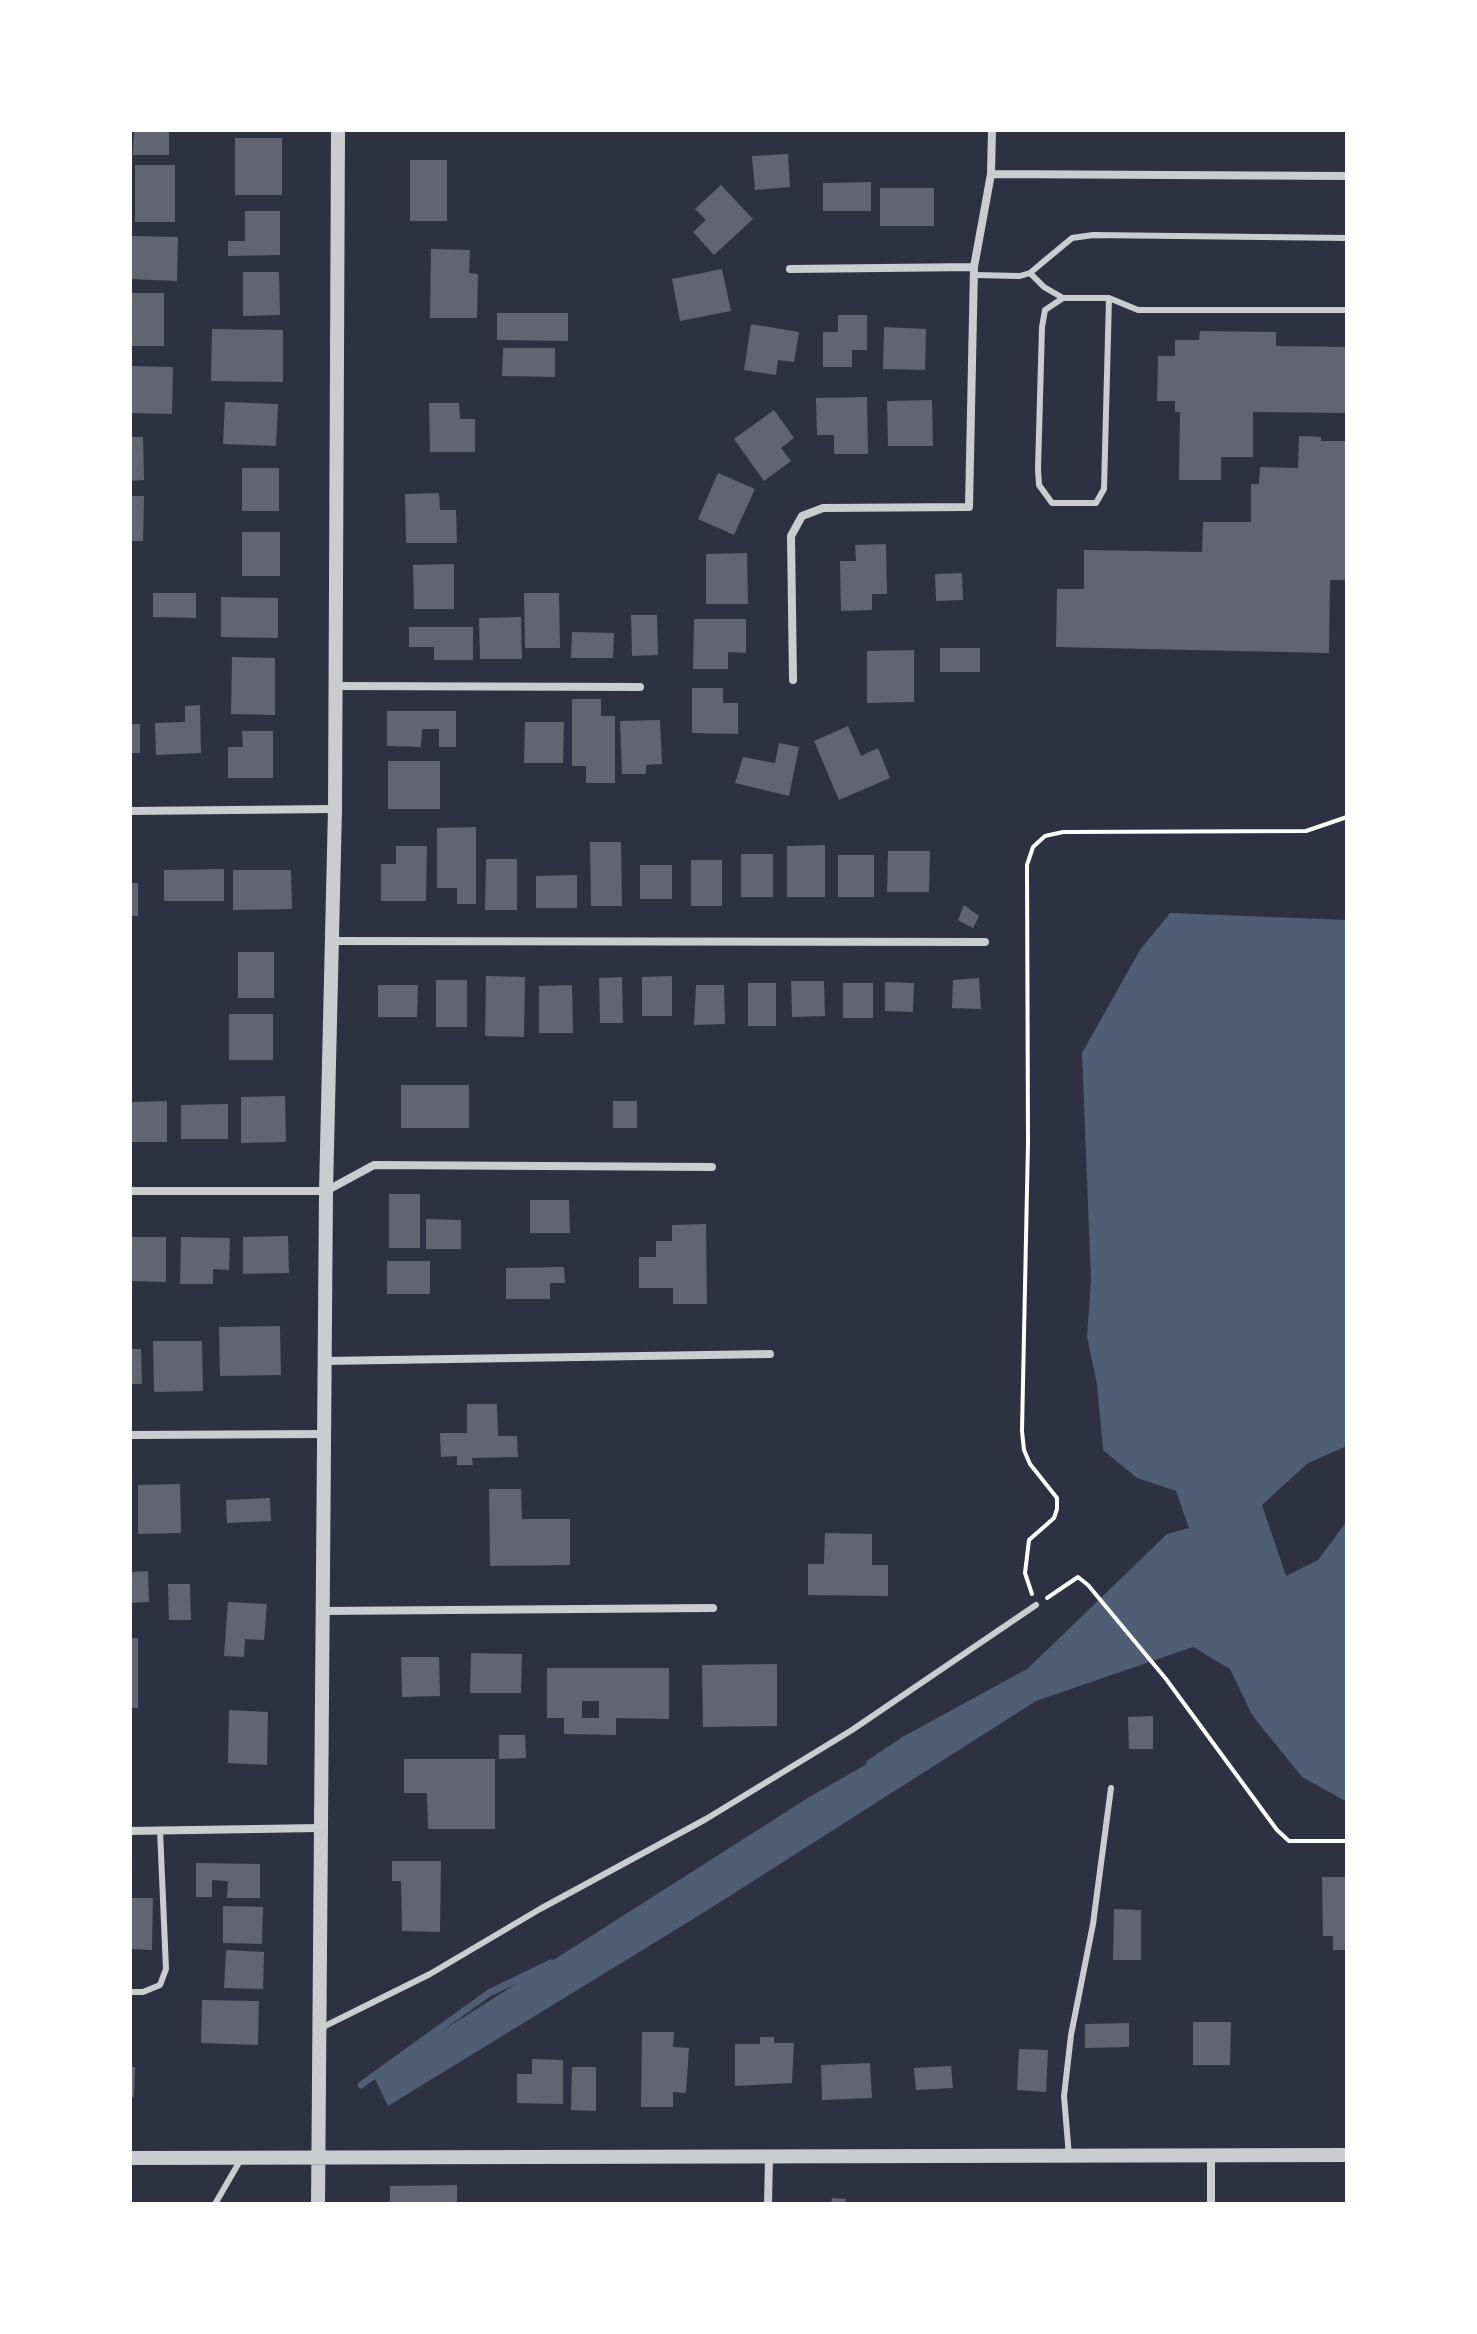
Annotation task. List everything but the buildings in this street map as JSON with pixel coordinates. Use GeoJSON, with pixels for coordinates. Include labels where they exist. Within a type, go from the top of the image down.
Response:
{"type":"FeatureCollection","features":[{"type":"Feature","properties":{"kind":"street"},"geometry":{"type":"LineString","coordinates":[[318,2204],[323,1434],[335,809],[338,130]]}},
{"type":"Feature","properties":{"kind":"street"},"geometry":{"type":"LineString","coordinates":[[793,680],[791,536],[802,516],[823,508],[969,507],[974,271],[991,174],[992,130]]}},
{"type":"Feature","properties":{"kind":"street"},"geometry":{"type":"LineString","coordinates":[[991,174],[1347,176]]}},
{"type":"Feature","properties":{"kind":"street"},"geometry":{"type":"LineString","coordinates":[[790,269],[974,271]]}},
{"type":"Feature","properties":{"kind":"street"},"geometry":{"type":"LineString","coordinates":[[336,686],[640,687]]}},
{"type":"Feature","properties":{"kind":"street"},"geometry":{"type":"LineString","coordinates":[[130,811],[335,809]]}},
{"type":"Feature","properties":{"kind":"street"},"geometry":{"type":"LineString","coordinates":[[332,941],[985,942]]}},
{"type":"Feature","properties":{"kind":"street"},"geometry":{"type":"LineString","coordinates":[[130,1191],[326,1191],[374,1165],[712,1167]]}},
{"type":"Feature","properties":{"kind":"street"},"geometry":{"type":"LineString","coordinates":[[324,1361],[770,1354]]}},
{"type":"Feature","properties":{"kind":"street"},"geometry":{"type":"LineString","coordinates":[[130,1435],[323,1434]]}},
{"type":"Feature","properties":{"kind":"street"},"geometry":{"type":"LineString","coordinates":[[322,1611],[713,1608]]}},
{"type":"Feature","properties":{"kind":"street"},"geometry":{"type":"LineString","coordinates":[[130,1831],[319,1828]]}},
{"type":"Feature","properties":{"kind":"street"},"geometry":{"type":"LineString","coordinates":[[130,2158],[1347,2155]]}},
{"type":"Feature","properties":{"kind":"street"},"geometry":{"type":"LineString","coordinates":[[1211,2156],[1211,2204]]}},
{"type":"Feature","properties":{"kind":"street"},"geometry":{"type":"LineString","coordinates":[[768,2204],[769,2157]]}},
{"type":"Feature","properties":{"kind":"lane"},"geometry":{"type":"LineString","coordinates":[[974,271],[1020,276],[1030,273],[1072,238],[1093,235],[1347,238]]}},
{"type":"Feature","properties":{"kind":"lane"},"geometry":{"type":"LineString","coordinates":[[1030,273],[1044,287],[1063,298],[1109,298],[1138,310],[1347,310]]}},
{"type":"Feature","properties":{"kind":"lane"},"geometry":{"type":"LineString","coordinates":[[1063,298],[1045,310],[1042,327],[1038,469],[1039,485],[1052,503],[1096,503],[1104,489],[1109,298]]}},
{"type":"Feature","properties":{"kind":"lane"},"geometry":{"type":"LineString","coordinates":[[318,2029],[430,1974],[540,1909],[706,1819],[852,1730],[1036,1605]]}},
{"type":"Feature","properties":{"kind":"lane"},"geometry":{"type":"LineString","coordinates":[[1069,2156],[1064,2096],[1071,2035],[1093,1924],[1111,1788]]}},
{"type":"Feature","properties":{"kind":"lane"},"geometry":{"type":"LineString","coordinates":[[130,1992],[143,1992],[160,1985],[166,1969],[160,1830]]}},
{"type":"Feature","properties":{"kind":"lane"},"geometry":{"type":"LineString","coordinates":[[215,2204],[241,2157]]}},
{"type":"Feature","properties":{"kind":"path"},"geometry":{"type":"LineString","coordinates":[[1347,817],[1306,831],[1063,832],[1045,836],[1033,847],[1027,865],[1028,1142],[1022,1431],[1024,1450],[1030,1464],[1057,1498],[1054,1518],[1029,1540],[1025,1573],[1036,1605],[1078,1577],[1166,1679],[1277,1830],[1289,1841],[1347,1841]]}},
{"type":"Feature","properties":{"kind":"water"},"geometry":{"type":"Polygon","coordinates":[[[1170,913],[1347,920],[1347,1446],[1308,1463],[1262,1505],[1286,1576],[1318,1560],[1347,1521],[1347,1802],[1302,1777],[1252,1715],[1230,1669],[1193,1647],[1036,1701],[703,1913],[388,2106],[373,2075],[811,1796],[1019,1677],[1167,1534],[1189,1528],[1176,1491],[1137,1478],[1103,1450],[1097,1384],[1087,1337],[1091,1280],[1082,1053],[1140,950],[1170,913]]]}},
{"type":"Feature","properties":{"kind":"waterway"},"geometry":{"type":"LineString","coordinates":[[870,1763],[906,1739],[1025,1674]]}},
{"type":"Feature","properties":{"kind":"waterway"},"geometry":{"type":"LineString","coordinates":[[361,2085],[489,1993],[551,1963]]}}]}
